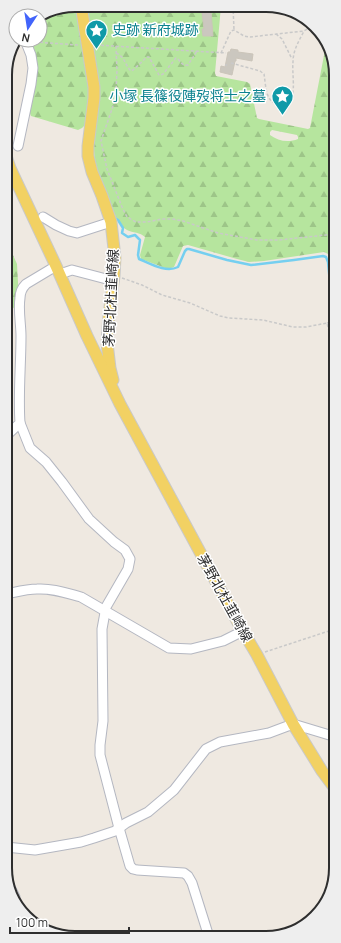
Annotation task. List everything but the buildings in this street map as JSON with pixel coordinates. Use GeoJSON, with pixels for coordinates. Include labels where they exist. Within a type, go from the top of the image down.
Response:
{"type":"FeatureCollection","features":[{"type":"Feature","properties":{"kind":"main road","name":"茅野北杜韮崎線"},"geometry":{"type":"LineString","coordinates":[[82,12],[94,87],[88,146],[89,162],[111,222],[115,258],[107,343],[110,368],[120,404]]}},
{"type":"Feature","properties":{"kind":"main road","name":"茅野北杜韮崎線"},"geometry":{"type":"LineString","coordinates":[[12,172],[120,404],[293,724],[329,780]]}},
{"type":"Feature","properties":{"kind":"street"},"geometry":{"type":"LineString","coordinates":[[18,146],[33,68],[28,48]]}},
{"type":"Feature","properties":{"kind":"street"},"geometry":{"type":"LineString","coordinates":[[43,217],[56,226],[77,233],[111,222]]}},
{"type":"Feature","properties":{"kind":"street"},"geometry":{"type":"LineString","coordinates":[[114,278],[72,270],[58,270],[26,284],[23,288],[20,293],[19,300],[21,336],[20,423],[30,448],[46,462],[89,520],[125,550],[130,559],[128,569],[106,607],[102,629],[103,721],[100,755],[130,866],[137,870],[184,873],[188,876],[192,883],[208,931]]}},
{"type":"Feature","properties":{"kind":"street"},"geometry":{"type":"LineString","coordinates":[[12,430],[20,423]]}},
{"type":"Feature","properties":{"kind":"street"},"geometry":{"type":"LineString","coordinates":[[12,593],[38,588],[59,590],[81,597],[169,648],[191,649],[223,641],[243,631]]}},
{"type":"Feature","properties":{"kind":"street"},"geometry":{"type":"LineString","coordinates":[[12,848],[35,850],[81,842],[115,831],[126,823],[148,812],[174,790],[206,749],[220,742],[269,733],[293,724],[329,735]]}},
{"type":"Feature","properties":{"kind":"path"},"geometry":{"type":"LineString","coordinates":[[232,12],[234,30]]}},
{"type":"Feature","properties":{"kind":"path"},"geometry":{"type":"LineString","coordinates":[[234,30],[244,36],[250,37],[304,31],[308,29]]}},
{"type":"Feature","properties":{"kind":"path"},"geometry":{"type":"LineString","coordinates":[[221,53],[231,31],[234,30]]}},
{"type":"Feature","properties":{"kind":"path"},"geometry":{"type":"LineString","coordinates":[[231,63],[260,71],[264,74],[267,95],[271,101],[280,104],[286,102],[291,98],[293,92],[294,54],[297,43],[304,31]]}},
{"type":"Feature","properties":{"kind":"path"},"geometry":{"type":"LineString","coordinates":[[276,34],[282,39],[293,60]]}},
{"type":"Feature","properties":{"kind":"path"},"geometry":{"type":"LineString","coordinates":[[48,42],[226,53]]}},
{"type":"Feature","properties":{"kind":"path"},"geometry":{"type":"LineString","coordinates":[[116,46],[116,84],[114,103],[101,141],[107,169],[127,217],[136,222],[147,222],[172,218],[218,233],[258,240],[279,240],[329,235]]}},
{"type":"Feature","properties":{"kind":"path"},"geometry":{"type":"LineString","coordinates":[[116,53],[123,57],[128,68],[132,71],[149,57],[161,76],[176,58],[182,65],[188,65],[197,51]]}},
{"type":"Feature","properties":{"kind":"path"},"geometry":{"type":"LineString","coordinates":[[114,278],[142,285],[162,295],[190,303],[220,316],[263,320],[293,327],[306,327],[327,323],[329,331]]}},
{"type":"Feature","properties":{"kind":"path"},"geometry":{"type":"LineString","coordinates":[[257,655],[274,648],[329,631]]}},
{"type":"Feature","properties":{"kind":"green space"},"geometry":{"type":"Polygon","coordinates":[[[77,12],[89,89],[85,125],[78,130],[31,116],[28,108],[33,84],[29,48],[48,48],[48,19],[63,13],[77,12]]]}},
{"type":"Feature","properties":{"kind":"green space"},"geometry":{"type":"Polygon","coordinates":[[[85,12],[220,12],[215,73],[216,76],[247,82],[250,84],[257,118],[308,129],[310,128],[325,52],[328,63],[329,75],[329,256],[324,252],[249,262],[188,245],[183,246],[174,267],[168,269],[141,259],[140,255],[145,237],[141,234],[127,230],[120,224],[111,209],[95,166],[85,12]],[[272,130],[270,132],[270,135],[283,141],[291,141],[298,139],[297,135],[272,130]]]}},
{"type":"Feature","properties":{"kind":"green space"},"geometry":{"type":"Polygon","coordinates":[[[12,253],[17,264],[19,301],[12,310],[12,253]]]}},
{"type":"Feature","properties":{"kind":"waterway"},"geometry":{"type":"LineString","coordinates":[[115,218],[123,228],[122,233],[128,237],[135,235],[140,240],[138,255],[139,259],[158,267],[169,269],[178,267],[185,251],[189,249],[251,265],[323,256],[326,257],[328,262],[329,272]]}},
{"type":"Feature","properties":{"kind":"place","name":"史跡 新府城跡"},"geometry":{"type":"Point","coordinates":[97,50]}},
{"type":"Feature","properties":{"kind":"place","name":"小塚 長篠役陣歿将士之墓"},"geometry":{"type":"Point","coordinates":[282,116]}}]}
